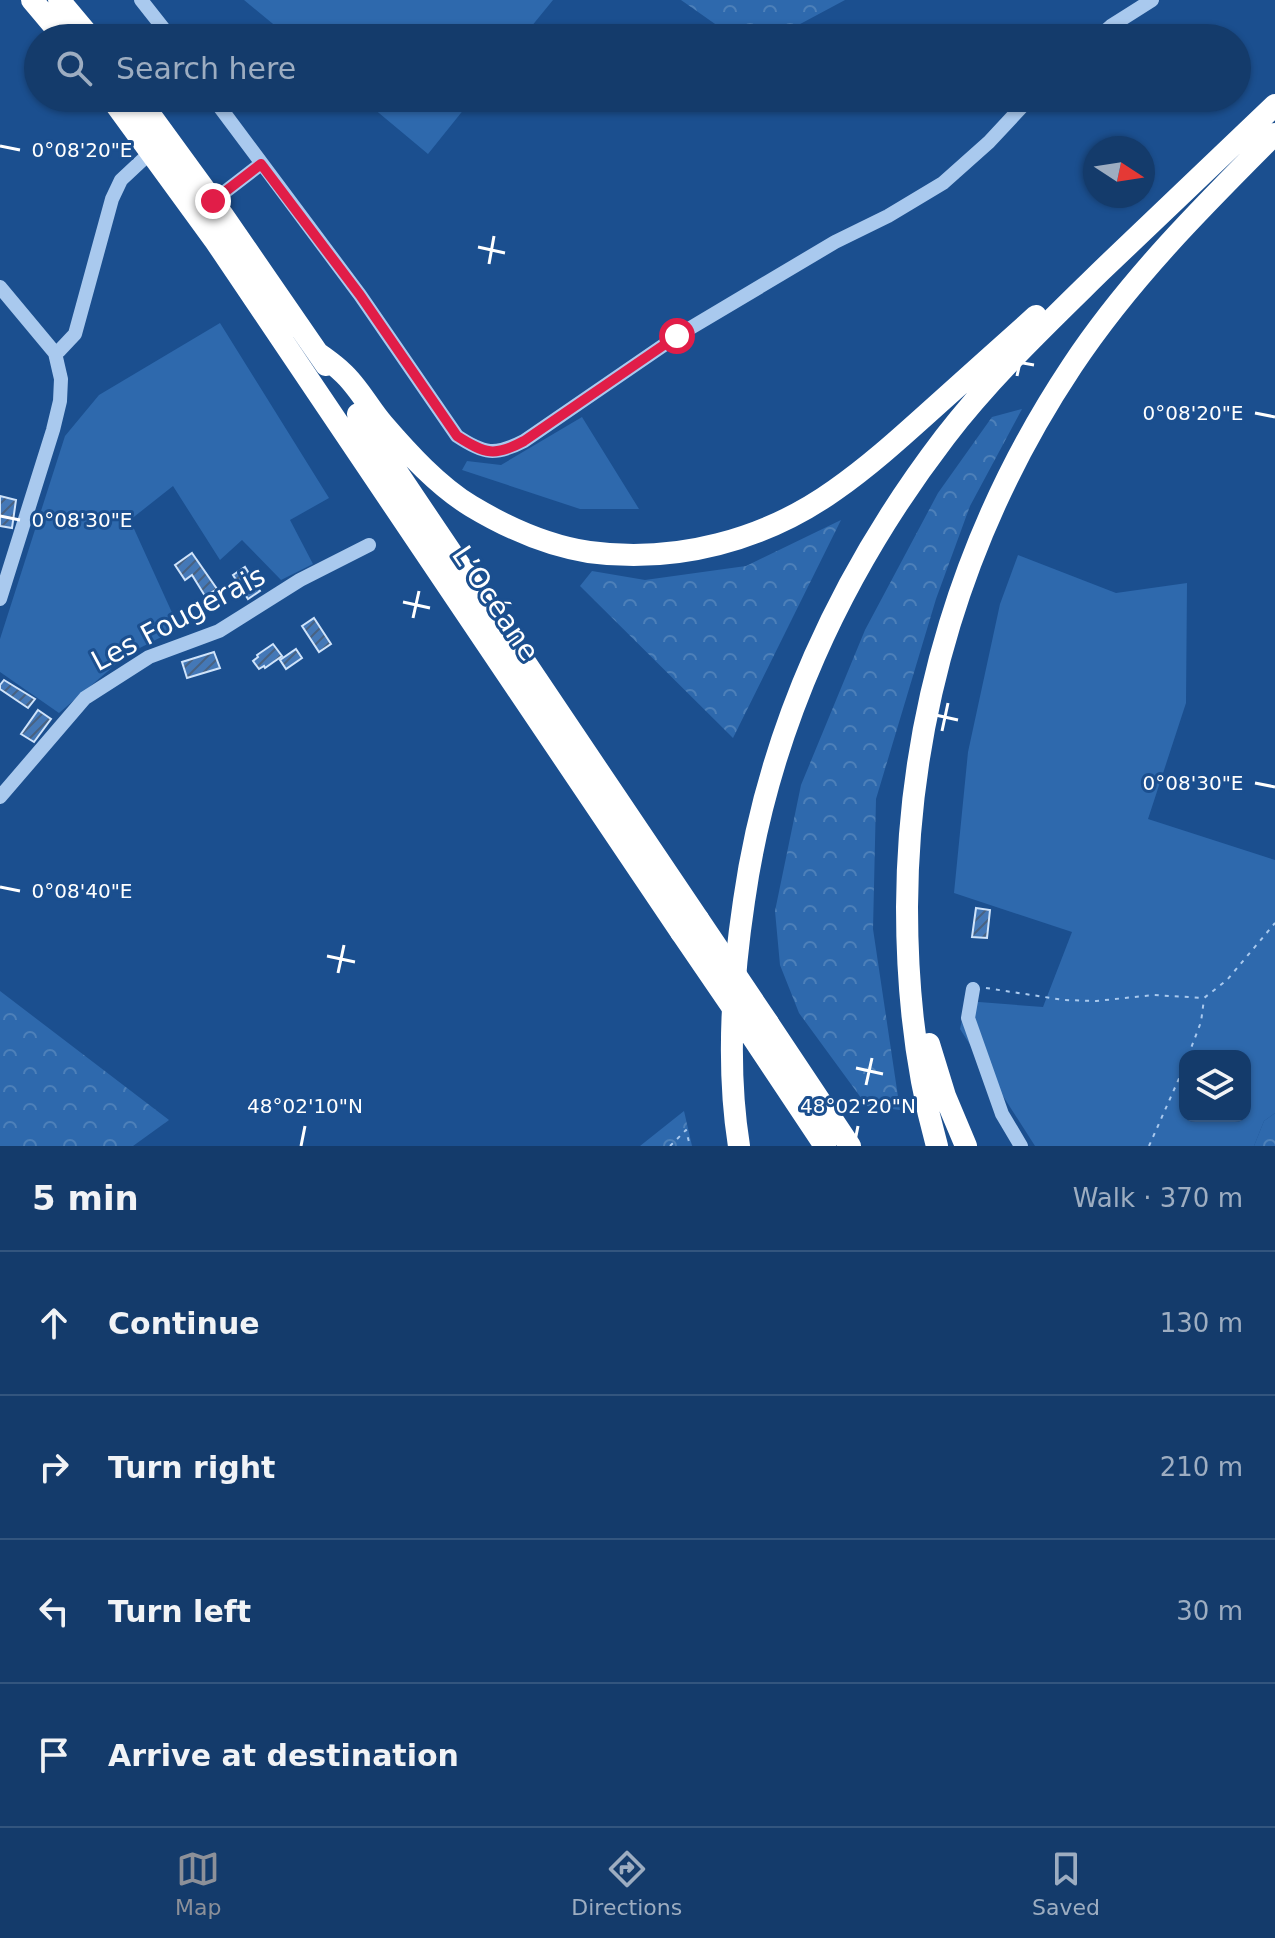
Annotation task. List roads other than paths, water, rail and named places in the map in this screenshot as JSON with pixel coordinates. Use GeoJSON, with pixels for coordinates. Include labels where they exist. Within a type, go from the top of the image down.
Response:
{"type":"FeatureCollection","features":[{"type":"Feature","properties":{"kind":"highway"},"geometry":{"type":"LineString","coordinates":[[32,0],[52,24]]}},
{"type":"Feature","properties":{"kind":"highway"},"geometry":{"type":"LineString","coordinates":[[59,0],[79,24]]}},
{"type":"Feature","properties":{"kind":"highway"},"geometry":{"type":"LineString","coordinates":[[318,353],[343,373],[382,423],[448,490],[509,526],[549,542],[587,552],[662,555],[705,548],[785,519],[834,491],[890,447],[1206,160],[1275,105]]}},
{"type":"Feature","properties":{"kind":"highway"},"geometry":{"type":"LineString","coordinates":[[739,1146],[734,1117],[732,1030],[738,942],[748,873],[765,794],[783,734],[843,593],[901,497],[946,435],[987,387],[1045,325],[1275,105]]}},
{"type":"Feature","properties":{"kind":"highway","name":"L’Océane"},"geometry":{"type":"LineString","coordinates":[[122,112],[216,242],[690,926]]}},
{"type":"Feature","properties":{"kind":"highway","name":"L’Océane"},"geometry":{"type":"LineString","coordinates":[[148,112],[318,353],[759,1029],[850,1146]]}},
{"type":"Feature","properties":{"kind":"highway"},"geometry":{"type":"LineString","coordinates":[[937,1146],[914,1032],[908,977],[907,897],[913,792],[932,685],[952,612],[991,511],[1029,434],[1073,363],[1152,262],[1275,134]]}},
{"type":"Feature","properties":{"kind":"highway"},"geometry":{"type":"LineString","coordinates":[[907,897],[917,929],[925,1028],[945,1096],[966,1146]]}},
{"type":"Feature","properties":{"kind":"highway","name":"L’Océane"},"geometry":{"type":"LineString","coordinates":[[759,1029],[823,1144]]}},
{"type":"Feature","properties":{"kind":"street"},"geometry":{"type":"LineString","coordinates":[[141,0],[160,24]]}},
{"type":"Feature","properties":{"kind":"street"},"geometry":{"type":"LineString","coordinates":[[1114,24],[1152,0]]}},
{"type":"Feature","properties":{"kind":"street"},"geometry":{"type":"LineString","coordinates":[[223,112],[360,295],[457,436],[490,453],[508,450],[524,441],[677,336],[835,242],[888,216],[943,183],[1017,112]]}},
{"type":"Feature","properties":{"kind":"street"},"geometry":{"type":"LineString","coordinates":[[55,353],[75,334],[112,199],[121,180],[152,151]]}},
{"type":"Feature","properties":{"kind":"street"},"geometry":{"type":"LineString","coordinates":[[213,201],[261,164]]}},
{"type":"Feature","properties":{"kind":"street"},"geometry":{"type":"LineString","coordinates":[[0,287],[55,353],[61,379],[60,401],[53,430],[0,599]]}},
{"type":"Feature","properties":{"kind":"street","name":"Les Fougerais"},"geometry":{"type":"LineString","coordinates":[[0,797],[85,698],[149,657],[219,631],[300,580],[369,545]]}},
{"type":"Feature","properties":{"kind":"street"},"geometry":{"type":"LineString","coordinates":[[973,989],[968,1018],[1002,1114],[1021,1146]]}}]}
